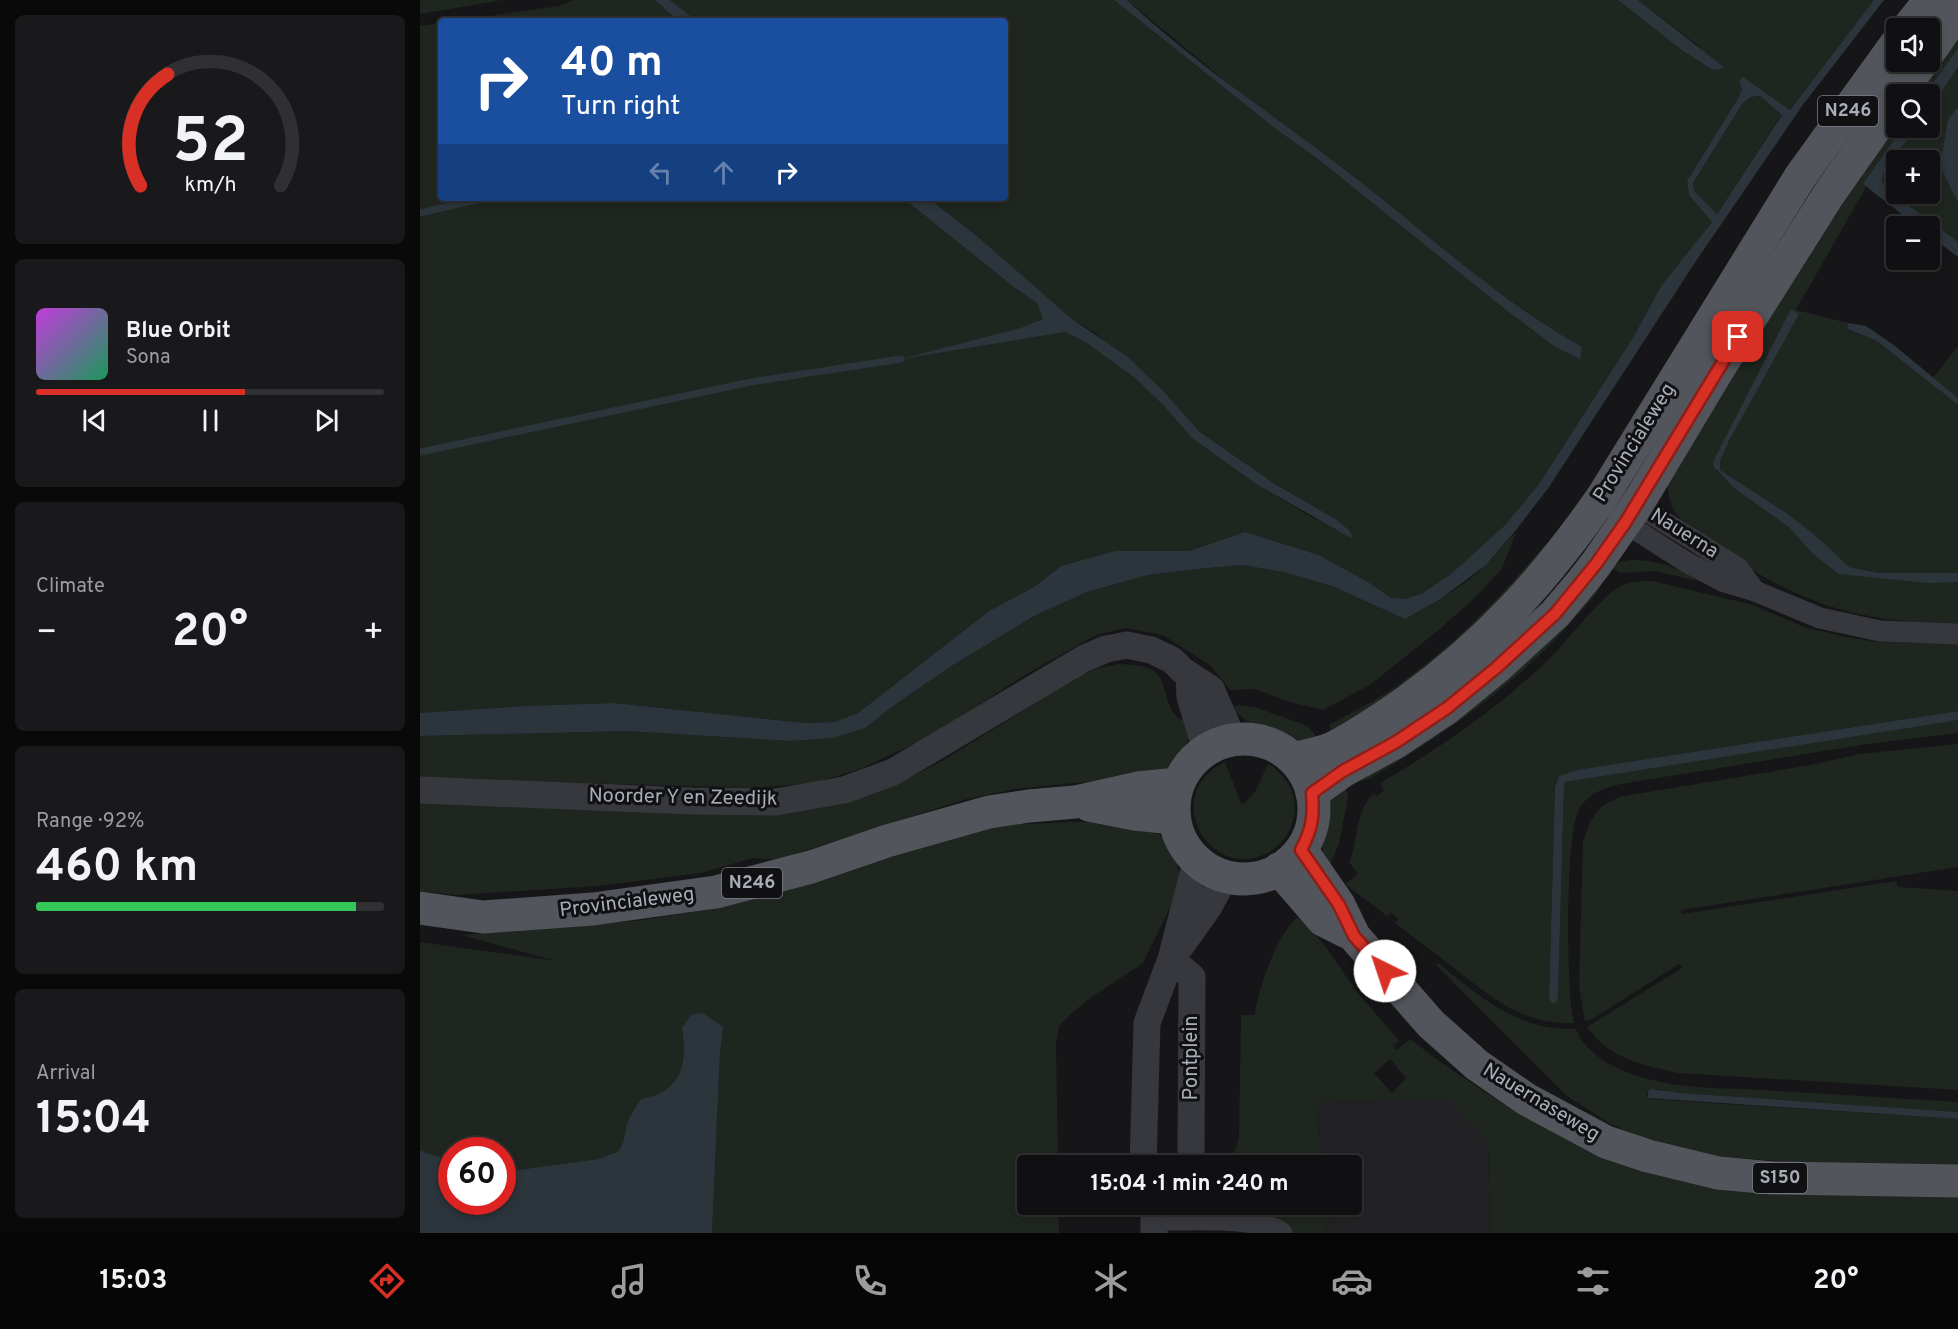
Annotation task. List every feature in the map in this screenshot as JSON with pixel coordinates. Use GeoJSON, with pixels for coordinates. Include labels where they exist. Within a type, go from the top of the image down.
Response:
{"type":"FeatureCollection","features":[{"type":"Feature","properties":{"kind":"main road"},"geometry":{"type":"LineString","coordinates":[[1916,18],[1930,0]]}},
{"type":"Feature","properties":{"kind":"main road"},"geometry":{"type":"LineString","coordinates":[[1940,36],[1958,11]]}},
{"type":"Feature","properties":{"kind":"main road","name":"Provincialeweg"},"geometry":{"type":"LineString","coordinates":[[1293,759],[1331,749],[1380,720],[1428,686],[1476,647],[1533,588],[1570,544],[1603,496],[1800,177],[1886,58]]}},
{"type":"Feature","properties":{"kind":"main road","name":"Provincialeweg"},"geometry":{"type":"LineString","coordinates":[[1312,793],[1343,771],[1396,742],[1447,708],[1496,668],[1555,614],[1596,564],[1631,514],[1716,373],[1829,194],[1886,113]]}},
{"type":"Feature","properties":{"kind":"main road"},"geometry":{"type":"LineString","coordinates":[[1246,739],[1272,744],[1293,759],[1305,775],[1312,793],[1314,812],[1311,831],[1290,860],[1259,878],[1242,879],[1226,877],[1210,871],[1196,861],[1182,843],[1174,818],[1173,804],[1178,784],[1187,766],[1220,745],[1246,739]]}},
{"type":"Feature","properties":{"kind":"main road","name":"Provincialeweg"},"geometry":{"type":"LineString","coordinates":[[420,908],[483,917],[593,909],[716,892],[811,867],[951,822],[1029,806],[1075,802],[1138,788],[1178,784]]}},
{"type":"Feature","properties":{"kind":"main road","name":"Provincialeweg"},"geometry":{"type":"LineString","coordinates":[[1075,802],[1174,818]]}},
{"type":"Feature","properties":{"kind":"main road","name":"Nauernaseweg"},"geometry":{"type":"LineString","coordinates":[[1290,860],[1339,905],[1354,936],[1431,1024],[1477,1065],[1526,1100],[1606,1142],[1648,1156],[1718,1173],[1773,1178],[1958,1181]]}},
{"type":"Feature","properties":{"kind":"street","name":"Nauerna"},"geometry":{"type":"LineString","coordinates":[[1603,496],[1631,514],[1686,562],[1724,582],[1755,591],[1803,612],[1842,624],[1897,632],[1958,634]]}},
{"type":"Feature","properties":{"kind":"street","name":"Noorder Y en Zeedijk"},"geometry":{"type":"LineString","coordinates":[[420,790],[692,801],[776,802],[844,790],[892,772],[1083,659],[1107,649],[1127,645],[1151,650],[1172,660],[1189,675],[1211,689],[1220,745]]}},
{"type":"Feature","properties":{"kind":"street","name":"Pontplein"},"geometry":{"type":"LineString","coordinates":[[1143,1155],[1147,1023],[1171,959],[1196,861]]}},
{"type":"Feature","properties":{"kind":"street","name":"Pontplein"},"geometry":{"type":"LineString","coordinates":[[1171,959],[1208,908],[1226,877]]}},
{"type":"Feature","properties":{"kind":"street","name":"Pontplein"},"geometry":{"type":"LineString","coordinates":[[1171,959],[1192,977],[1191,1155]]}},
{"type":"Feature","properties":{"kind":"street"},"geometry":{"type":"LineString","coordinates":[[1161,1215],[1198,1221],[1256,1223],[1276,1228],[1282,1233]]}},
{"type":"Feature","properties":{"kind":"shaded area"},"geometry":{"type":"Polygon","coordinates":[[[420,0],[502,0],[420,14],[420,0]]]}},
{"type":"Feature","properties":{"kind":"shaded area"},"geometry":{"type":"Polygon","coordinates":[[[574,0],[655,0],[675,18],[474,18],[559,6],[574,0]]]}},
{"type":"Feature","properties":{"kind":"shaded area"},"geometry":{"type":"Polygon","coordinates":[[[655,0],[670,0],[693,18],[675,18],[655,0]]]}},
{"type":"Feature","properties":{"kind":"shaded area"},"geometry":{"type":"Polygon","coordinates":[[[670,0],[1114,0],[1555,347],[1582,347],[1553,331],[1480,279],[1347,171],[1240,93],[1127,0],[1618,0],[1683,51],[1713,70],[1700,47],[1638,0],[1874,0],[1790,110],[1743,77],[1742,89],[1737,100],[1687,181],[1689,195],[1712,222],[1661,286],[1634,336],[1539,484],[1505,525],[1451,574],[1421,594],[1405,600],[1391,598],[1368,582],[1319,555],[1245,532],[1189,551],[1115,551],[1061,566],[1034,587],[989,611],[858,713],[834,722],[806,723],[614,703],[420,713],[420,26],[438,23],[438,201],[907,201],[1037,303],[1043,319],[1020,328],[910,357],[1064,332],[1087,343],[1136,379],[1193,439],[1256,484],[1315,519],[1350,531],[1337,520],[1275,484],[1200,432],[1165,393],[1094,332],[1072,319],[977,236],[932,201],[1008,201],[1008,18],[693,18],[670,0]]]}},
{"type":"Feature","properties":{"kind":"shaded area"},"geometry":{"type":"Polygon","coordinates":[[[1114,0],[1127,0],[1181,47],[1353,176],[1492,288],[1551,329],[1582,347],[1580,359],[1555,347],[1502,307],[1318,159],[1277,130],[1114,0]]]}},
{"type":"Feature","properties":{"kind":"shaded area"},"geometry":{"type":"Polygon","coordinates":[[[1618,0],[1638,0],[1725,68],[1713,70],[1683,51],[1618,0]]]}},
{"type":"Feature","properties":{"kind":"shaded area"},"geometry":{"type":"Polygon","coordinates":[[[1874,0],[1884,0],[1802,106],[1696,261],[1549,487],[1516,530],[1486,565],[1439,600],[1405,619],[1332,586],[1283,572],[1242,565],[1197,569],[1148,575],[1087,592],[1034,616],[950,667],[865,728],[833,738],[789,741],[628,731],[420,736],[420,713],[525,706],[614,703],[806,723],[834,722],[858,713],[989,611],[1034,587],[1061,566],[1115,551],[1189,551],[1245,532],[1319,555],[1368,582],[1391,598],[1405,599],[1421,594],[1451,574],[1505,525],[1539,484],[1634,336],[1661,286],[1712,222],[1689,195],[1687,181],[1737,100],[1742,89],[1739,81],[1743,77],[1790,110],[1874,0]],[[1760,96],[1751,97],[1742,104],[1693,183],[1695,192],[1717,214],[1782,115],[1760,96]]]}},
{"type":"Feature","properties":{"kind":"shaded area"},"geometry":{"type":"Polygon","coordinates":[[[1958,19],[1958,48],[1932,84],[1912,84],[1921,72],[1940,72],[1940,44],[1958,19]]]}},
{"type":"Feature","properties":{"kind":"shaded area"},"geometry":{"type":"Polygon","coordinates":[[[1958,48],[1958,67],[1940,94],[1940,84],[1932,84],[1958,48]]]}},
{"type":"Feature","properties":{"kind":"shaded area"},"geometry":{"type":"Polygon","coordinates":[[[1958,67],[1958,243],[1940,229],[1940,216],[1922,216],[1907,204],[1940,204],[1940,150],[1899,150],[1908,138],[1940,138],[1940,93],[1958,67]]]}},
{"type":"Feature","properties":{"kind":"shaded area"},"geometry":{"type":"Polygon","coordinates":[[[1760,96],[1782,114],[1717,214],[1695,192],[1693,183],[1742,104],[1751,97],[1760,96]]]}},
{"type":"Feature","properties":{"kind":"shaded area"},"geometry":{"type":"Polygon","coordinates":[[[1958,107],[1958,202],[1940,166],[1948,120],[1958,107]]]}},
{"type":"Feature","properties":{"kind":"shaded area"},"geometry":{"type":"Polygon","coordinates":[[[1889,138],[1895,138],[1863,184],[1866,187],[1796,310],[1848,323],[1847,330],[1877,341],[1958,405],[1958,573],[1879,573],[1849,567],[1788,514],[1720,470],[1720,461],[1791,309],[1713,463],[1718,473],[1849,572],[1958,578],[1958,623],[1922,622],[1860,614],[1804,597],[1749,568],[1719,548],[1687,525],[1673,509],[1668,487],[1668,471],[1772,302],[1889,138]]]}},
{"type":"Feature","properties":{"kind":"shaded area"},"geometry":{"type":"Polygon","coordinates":[[[1895,138],[1909,138],[1899,150],[1887,150],[1895,138]]]}},
{"type":"Feature","properties":{"kind":"shaded area"},"geometry":{"type":"Polygon","coordinates":[[[1886,151],[1886,169],[1882,182],[1886,186],[1886,202],[1863,184],[1886,151]]]}},
{"type":"Feature","properties":{"kind":"shaded area"},"geometry":{"type":"Polygon","coordinates":[[[1886,169],[1886,186],[1882,182],[1886,169]]]}},
{"type":"Feature","properties":{"kind":"shaded area"},"geometry":{"type":"Polygon","coordinates":[[[907,201],[932,201],[977,236],[1072,319],[1128,357],[1200,432],[1275,484],[1337,520],[1350,531],[1353,539],[1256,484],[1193,439],[1136,379],[1087,343],[1065,332],[901,359],[1020,328],[1043,319],[1037,303],[907,201]]]}},
{"type":"Feature","properties":{"kind":"shaded area"},"geometry":{"type":"Polygon","coordinates":[[[1889,204],[1907,204],[1923,216],[1904,216],[1889,204]]]}},
{"type":"Feature","properties":{"kind":"shaded area"},"geometry":{"type":"Polygon","coordinates":[[[1940,229],[1958,242],[1958,257],[1940,243],[1940,229]]]}},
{"type":"Feature","properties":{"kind":"shaded area"},"geometry":{"type":"Polygon","coordinates":[[[1791,309],[1799,314],[1730,439],[1720,461],[1720,470],[1788,514],[1849,567],[1879,573],[1958,573],[1958,582],[1928,583],[1839,574],[1813,554],[1790,528],[1734,488],[1714,467],[1713,462],[1791,309]]]}},
{"type":"Feature","properties":{"kind":"shaded area"},"geometry":{"type":"Polygon","coordinates":[[[1848,323],[1866,326],[1895,346],[1958,398],[1958,405],[1877,341],[1847,329],[1848,323]]]}},
{"type":"Feature","properties":{"kind":"shaded area"},"geometry":{"type":"Polygon","coordinates":[[[1958,346],[1958,398],[1933,378],[1958,346]]]}},
{"type":"Feature","properties":{"kind":"shaded area"},"geometry":{"type":"Polygon","coordinates":[[[1516,533],[1502,568],[1481,592],[1440,629],[1371,684],[1323,710],[1290,702],[1255,689],[1230,690],[1211,666],[1163,635],[1125,628],[1096,635],[1025,675],[931,736],[860,769],[814,783],[754,788],[420,778],[420,736],[628,731],[789,741],[833,738],[865,728],[950,667],[1034,616],[1087,592],[1148,575],[1242,565],[1283,572],[1332,586],[1405,619],[1469,580],[1516,533]]]}},
{"type":"Feature","properties":{"kind":"shaded area"},"geometry":{"type":"Polygon","coordinates":[[[1550,542],[1556,542],[1444,660],[1330,733],[1330,724],[1386,693],[1430,661],[1470,625],[1550,542]]]}},
{"type":"Feature","properties":{"kind":"shaded area"},"geometry":{"type":"Polygon","coordinates":[[[1632,560],[1666,565],[1698,581],[1655,571],[1620,573],[1611,567],[1620,562],[1632,560]]]}},
{"type":"Feature","properties":{"kind":"shaded area"},"geometry":{"type":"Polygon","coordinates":[[[1652,581],[1753,605],[1804,627],[1845,637],[1879,642],[1958,644],[1958,711],[1576,770],[1559,776],[1555,787],[1549,997],[1551,1002],[1558,996],[1565,782],[1946,721],[1958,720],[1958,733],[1867,744],[1621,784],[1592,795],[1579,809],[1574,824],[1571,848],[1568,949],[1574,1023],[1540,1020],[1511,1009],[1484,992],[1395,923],[1398,919],[1391,913],[1387,916],[1345,884],[1358,874],[1349,862],[1363,808],[1374,793],[1376,796],[1384,791],[1380,783],[1446,742],[1528,679],[1614,590],[1627,583],[1652,581]]]}},
{"type":"Feature","properties":{"kind":"shaded area"},"geometry":{"type":"Polygon","coordinates":[[[1602,583],[1590,602],[1552,643],[1503,687],[1425,745],[1369,779],[1358,780],[1602,583]]]}},
{"type":"Feature","properties":{"kind":"shaded area"},"geometry":{"type":"Polygon","coordinates":[[[1120,664],[1142,666],[1154,671],[1162,683],[1173,712],[1184,721],[1189,737],[1182,752],[1171,765],[1157,775],[1115,782],[1085,782],[1014,789],[963,800],[777,860],[753,858],[701,873],[598,886],[456,895],[420,891],[420,803],[684,808],[901,782],[944,760],[1077,677],[1098,668],[1120,664]]]}},
{"type":"Feature","properties":{"kind":"shaded area"},"geometry":{"type":"Polygon","coordinates":[[[1238,705],[1254,707],[1303,724],[1310,728],[1318,739],[1300,742],[1291,740],[1246,721],[1235,710],[1238,705]]]}},
{"type":"Feature","properties":{"kind":"shaded area"},"geometry":{"type":"Polygon","coordinates":[[[1958,711],[1958,720],[1565,782],[1558,996],[1556,1003],[1551,1003],[1549,997],[1555,787],[1559,776],[1576,770],[1958,711]]]}},
{"type":"Feature","properties":{"kind":"shaded area"},"geometry":{"type":"Polygon","coordinates":[[[1958,744],[1958,867],[1681,910],[1682,914],[1896,881],[1898,887],[1958,891],[1958,1090],[1679,1073],[1640,1064],[1616,1053],[1596,1038],[1587,1027],[1682,968],[1679,964],[1594,1018],[1585,1021],[1579,986],[1583,842],[1590,822],[1604,805],[1619,797],[1811,765],[1860,754],[1958,744]]]}},
{"type":"Feature","properties":{"kind":"shaded area"},"geometry":{"type":"Polygon","coordinates":[[[1225,762],[1241,803],[1244,804],[1255,792],[1268,764],[1284,777],[1291,789],[1295,809],[1291,826],[1286,837],[1274,849],[1252,858],[1231,857],[1214,848],[1201,833],[1194,815],[1195,795],[1205,777],[1225,762]]]}},
{"type":"Feature","properties":{"kind":"shaded area"},"geometry":{"type":"Polygon","coordinates":[[[1345,788],[1348,794],[1339,843],[1330,865],[1324,864],[1322,840],[1330,799],[1345,788]]]}},
{"type":"Feature","properties":{"kind":"shaded area"},"geometry":{"type":"Polygon","coordinates":[[[1105,822],[1146,828],[1159,834],[1177,860],[1178,891],[1143,963],[1087,1000],[1059,1026],[1056,1044],[1058,1155],[1017,1155],[1017,1215],[1059,1215],[1059,1233],[712,1233],[723,1027],[682,1028],[684,1054],[679,1075],[665,1091],[641,1100],[629,1120],[619,1151],[599,1159],[516,1170],[516,1137],[438,1137],[438,1156],[420,1150],[420,942],[557,961],[461,935],[634,921],[707,910],[988,826],[1105,822]]]}},
{"type":"Feature","properties":{"kind":"shaded area"},"geometry":{"type":"Polygon","coordinates":[[[1298,917],[1323,943],[1357,992],[1399,1041],[1393,1046],[1397,1050],[1410,1039],[1494,1098],[1584,1147],[1958,1196],[1958,1233],[1490,1233],[1488,1141],[1450,1100],[1316,1102],[1322,1155],[1232,1155],[1239,1137],[1241,1015],[1255,1015],[1270,962],[1284,934],[1298,917]],[[1390,1059],[1374,1073],[1392,1093],[1406,1078],[1390,1059]]]}},
{"type":"Feature","properties":{"kind":"shaded area"},"geometry":{"type":"Polygon","coordinates":[[[1438,963],[1501,1010],[1536,1024],[1576,1029],[1588,1048],[1606,1062],[1648,1079],[1705,1088],[1958,1102],[1958,1112],[1680,1093],[1656,1089],[1648,1091],[1647,1095],[1649,1099],[1958,1119],[1958,1167],[1793,1162],[1709,1156],[1634,1135],[1609,1123],[1567,1096],[1436,965],[1438,963]]]}},
{"type":"Feature","properties":{"kind":"shaded area"},"geometry":{"type":"Polygon","coordinates":[[[703,1013],[723,1027],[712,1233],[420,1233],[420,1150],[438,1156],[438,1215],[516,1215],[516,1170],[599,1159],[619,1151],[626,1127],[641,1099],[665,1090],[679,1075],[684,1054],[682,1028],[691,1015],[703,1013]]]}},
{"type":"Feature","properties":{"kind":"shaded area"},"geometry":{"type":"Polygon","coordinates":[[[1652,1089],[1680,1093],[1958,1112],[1958,1119],[1648,1098],[1648,1091],[1652,1089]]]}},
{"type":"Feature","properties":{"kind":"shaded area"},"geometry":{"type":"Polygon","coordinates":[[[1451,1100],[1488,1141],[1490,1233],[1337,1233],[1325,1230],[1329,1215],[1362,1215],[1362,1155],[1322,1155],[1316,1102],[1451,1100]]]}},
{"type":"Feature","properties":{"kind":"shaded area"},"geometry":{"type":"Polygon","coordinates":[[[1246,1215],[1329,1215],[1325,1230],[1338,1233],[1293,1233],[1246,1215]]]}},
{"type":"Feature","properties":{"kind":"waterway"},"geometry":{"type":"LineString","coordinates":[[420,213],[471,201]]}},
{"type":"Feature","properties":{"kind":"waterway"},"geometry":{"type":"LineString","coordinates":[[420,452],[751,382],[901,359]]}},
{"type":"Feature","properties":{"kind":"route"},"geometry":{"type":"LineString","coordinates":[[1385,971],[1354,936],[1339,905],[1301,850],[1311,831],[1314,812],[1312,793],[1343,771],[1396,742],[1447,708],[1496,668],[1555,614],[1596,564],[1637,505],[1738,337]]}}]}
